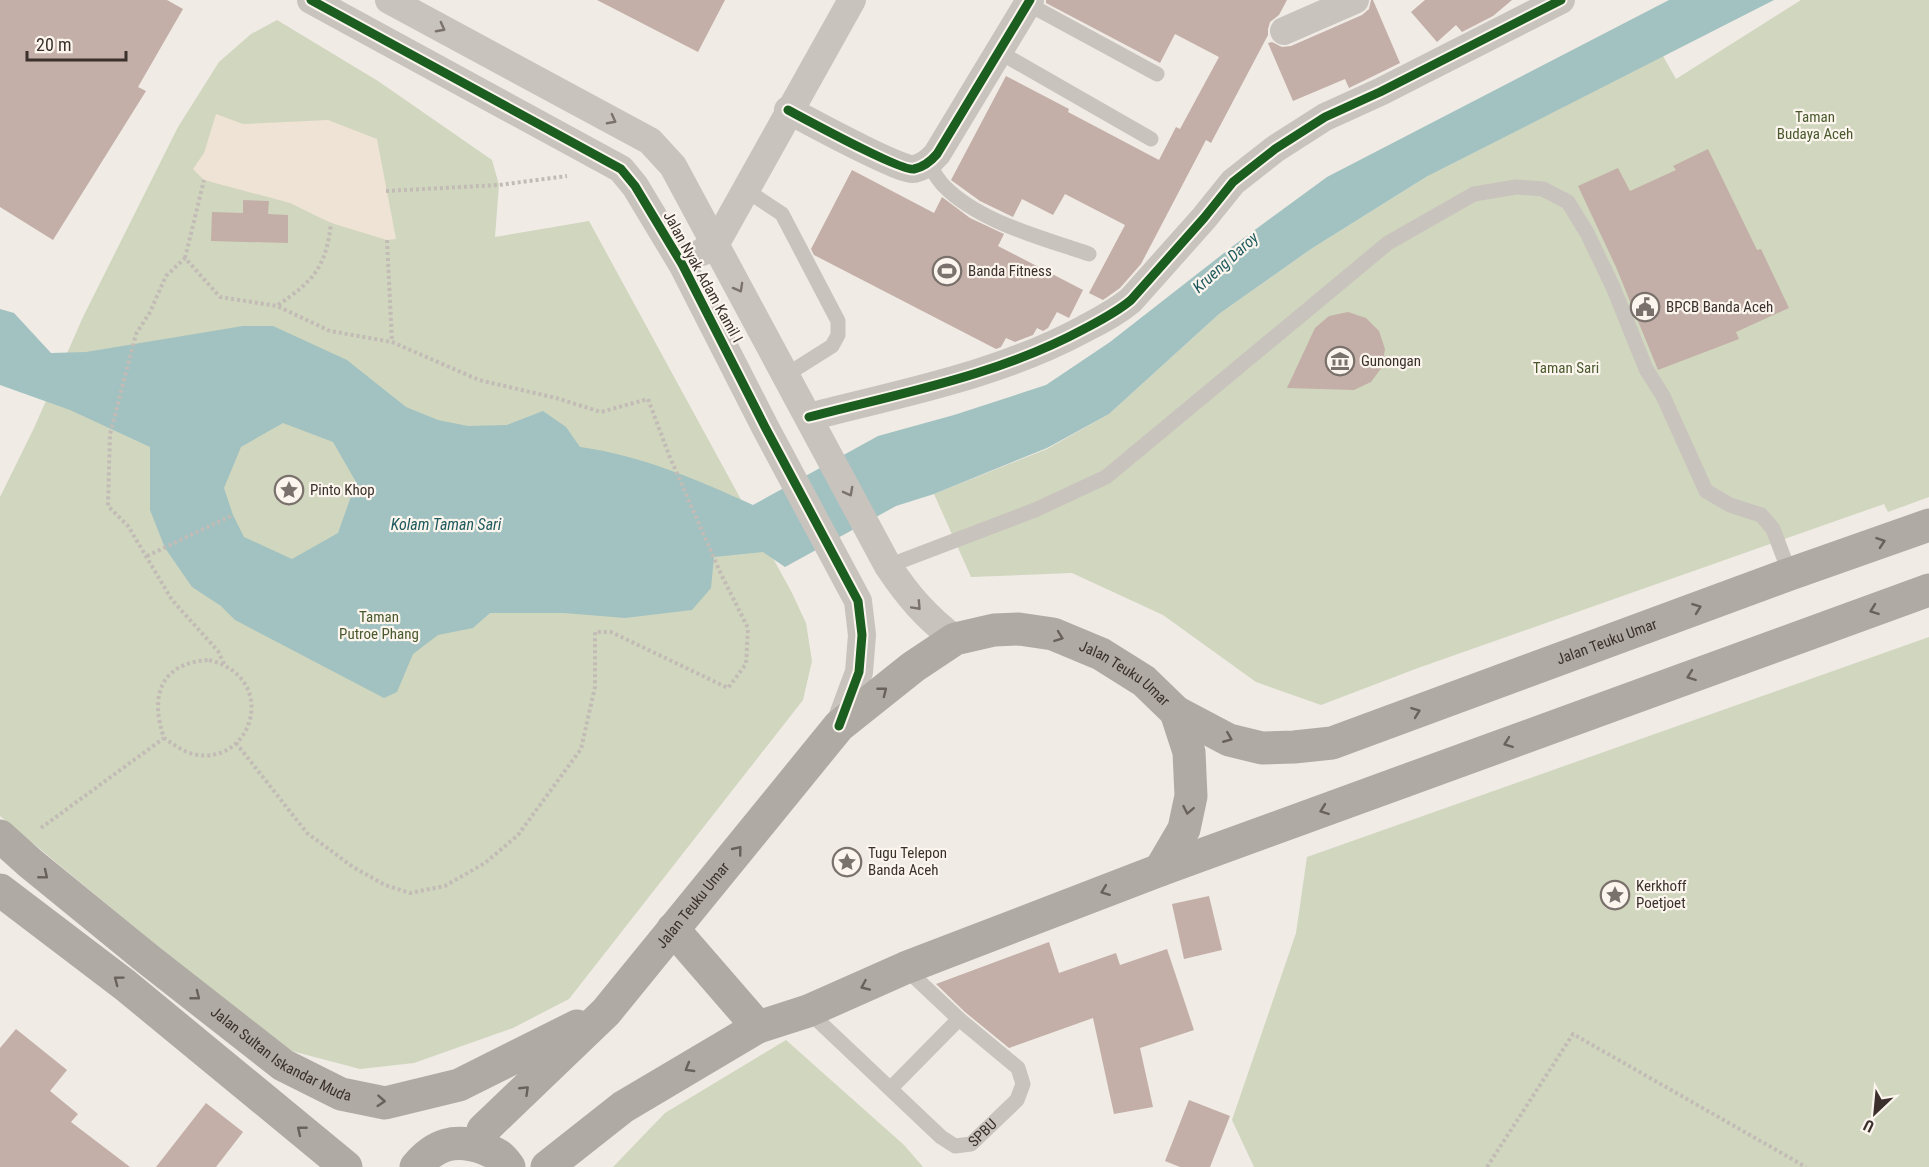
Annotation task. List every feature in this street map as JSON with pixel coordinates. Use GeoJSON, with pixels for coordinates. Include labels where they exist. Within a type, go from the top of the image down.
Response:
{"type":"FeatureCollection","features":[{"type":"Feature","properties":{"kind":"highway","name":"Jalan Teuku Umar"},"geometry":{"type":"LineString","coordinates":[[483,1130],[606,1012],[839,726],[913,667],[955,639],[994,630],[1019,629],[1053,634],[1101,654],[1144,681],[1176,712],[1229,740],[1262,748],[1332,743],[1929,525]]}},
{"type":"Feature","properties":{"kind":"highway"},"geometry":{"type":"LineString","coordinates":[[547,1167],[623,1107],[758,1027],[808,1011],[905,968],[1160,870],[1929,590]]}},
{"type":"Feature","properties":{"kind":"highway"},"geometry":{"type":"LineString","coordinates":[[1160,870],[1184,829],[1191,796],[1189,752],[1176,712]]}},
{"type":"Feature","properties":{"kind":"highway","name":"Jalan Sultan Iskandar Muda"},"geometry":{"type":"LineString","coordinates":[[0,836],[67,893],[283,1065],[341,1094],[385,1103],[459,1085],[606,1012]]}},
{"type":"Feature","properties":{"kind":"highway"},"geometry":{"type":"LineString","coordinates":[[0,890],[125,985],[346,1167]]}},
{"type":"Feature","properties":{"kind":"highway"},"geometry":{"type":"LineString","coordinates":[[673,929],[758,1027]]}},
{"type":"Feature","properties":{"kind":"highway"},"geometry":{"type":"LineString","coordinates":[[416,1167],[425,1156],[444,1145],[466,1142],[501,1155],[509,1167]]}},
{"type":"Feature","properties":{"kind":"street","name":"Jalan Nyak Adam Kamil I"},"geometry":{"type":"LineString","coordinates":[[311,0],[621,169],[635,186],[682,264],[765,427],[858,601],[862,635],[859,672],[839,726]]}},
{"type":"Feature","properties":{"kind":"street","name":"Jalan Nyak Adam Kamil I"},"geometry":{"type":"LineString","coordinates":[[389,0],[650,141],[673,166],[888,566],[909,597],[933,623],[955,639]]}},
{"type":"Feature","properties":{"kind":"street"},"geometry":{"type":"LineString","coordinates":[[682,264],[715,245],[852,0]]}},
{"type":"Feature","properties":{"kind":"street"},"geometry":{"type":"LineString","coordinates":[[1284,31],[1355,0]]}},
{"type":"Feature","properties":{"kind":"street"},"geometry":{"type":"LineString","coordinates":[[809,417],[992,369],[1059,342],[1120,310],[1197,227],[1233,182],[1275,149],[1325,117],[1380,92],[1561,0]]}},
{"type":"Feature","properties":{"kind":"street"},"geometry":{"type":"LineString","coordinates":[[789,110],[894,164],[913,170],[928,163],[937,154],[1029,2]]}},
{"type":"Feature","properties":{"kind":"lane"},"geometry":{"type":"LineString","coordinates":[[1029,2],[1157,74]]}},
{"type":"Feature","properties":{"kind":"lane"},"geometry":{"type":"LineString","coordinates":[[999,52],[1151,139]]}},
{"type":"Feature","properties":{"kind":"lane"},"geometry":{"type":"LineString","coordinates":[[928,163],[942,185],[959,200],[986,215],[1033,235],[1089,254]]}},
{"type":"Feature","properties":{"kind":"lane"},"geometry":{"type":"LineString","coordinates":[[888,566],[1035,510],[1106,477],[1388,243],[1474,194],[1516,187],[1543,189],[1568,202],[1587,233],[1613,287],[1646,369],[1663,396],[1706,491],[1730,506],[1761,515],[1773,529],[1790,574]]}},
{"type":"Feature","properties":{"kind":"lane"},"geometry":{"type":"LineString","coordinates":[[746,190],[782,214],[838,321],[838,335],[832,346],[786,375]]}},
{"type":"Feature","properties":{"kind":"lane","name":"SPBU"},"geometry":{"type":"LineString","coordinates":[[808,1011],[941,1137],[955,1146],[971,1144],[1017,1100],[1023,1084],[1018,1068],[959,1019],[905,968]]}},
{"type":"Feature","properties":{"kind":"lane"},"geometry":{"type":"LineString","coordinates":[[891,1089],[959,1019]]}},
{"type":"Feature","properties":{"kind":"path"},"geometry":{"type":"LineString","coordinates":[[386,191],[499,185],[621,169]]}},
{"type":"Feature","properties":{"kind":"path"},"geometry":{"type":"LineString","coordinates":[[204,180],[185,258],[166,276],[150,312],[136,334],[110,434],[108,506],[128,526],[172,600],[218,651],[224,664]]}},
{"type":"Feature","properties":{"kind":"path"},"geometry":{"type":"LineString","coordinates":[[277,306],[303,288],[319,267],[328,247],[331,224]]}},
{"type":"Feature","properties":{"kind":"path"},"geometry":{"type":"LineString","coordinates":[[387,240],[392,342]]}},
{"type":"Feature","properties":{"kind":"path"},"geometry":{"type":"LineString","coordinates":[[185,258],[220,297],[277,306],[330,331],[392,342],[479,380],[556,398],[601,412],[648,399],[669,455],[721,574],[748,628],[747,664],[728,688],[611,632],[595,632],[595,687],[581,749],[518,835],[485,863],[445,886],[410,893],[385,885],[353,867],[307,833],[236,743]]}},
{"type":"Feature","properties":{"kind":"path"},"geometry":{"type":"LineString","coordinates":[[147,556],[233,515]]}},
{"type":"Feature","properties":{"kind":"path"},"geometry":{"type":"LineString","coordinates":[[208,660],[224,664],[237,673],[247,685],[252,700],[251,716],[246,731],[236,743],[223,752],[208,755],[192,753],[164,738],[157,706],[159,691],[167,678],[179,668],[193,661],[208,660]]}},
{"type":"Feature","properties":{"kind":"path"},"geometry":{"type":"LineString","coordinates":[[35,832],[164,738]]}},
{"type":"Feature","properties":{"kind":"path"},"geometry":{"type":"LineString","coordinates":[[1487,1167],[1573,1034],[1806,1167]]}},
{"type":"Feature","properties":{"kind":"green space","name":"Taman Sari"},"geometry":{"type":"Polygon","coordinates":[[[1801,0],[1929,0],[1929,497],[1888,512],[1884,504],[1418,668],[1321,705],[1256,682],[1163,615],[1072,573],[971,577],[934,494],[1047,449],[1109,414],[1219,314],[1311,249],[1426,177],[1663,56],[1676,79],[1801,0]]]}},
{"type":"Feature","properties":{"kind":"green space","name":"Taman Putroe Phang"},"geometry":{"type":"Polygon","coordinates":[[[277,20],[378,81],[492,160],[499,185],[495,237],[589,221],[792,593],[806,623],[812,661],[803,700],[569,999],[513,1028],[414,1063],[360,1069],[288,1050],[195,977],[0,816],[0,497],[34,428],[83,317],[178,127],[219,62],[251,34],[277,20]]]}},
{"type":"Feature","properties":{"kind":"green space","name":"Kerkhoff Poetjoet"},"geometry":{"type":"Polygon","coordinates":[[[1929,637],[1929,1167],[1254,1167],[1232,1120],[1296,933],[1307,857],[1929,637]]]}},
{"type":"Feature","properties":{"kind":"green space"},"geometry":{"type":"Polygon","coordinates":[[[786,1040],[904,1145],[923,1167],[613,1167],[665,1113],[786,1040]]]}},
{"type":"Feature","properties":{"kind":"shaded area"},"geometry":{"type":"Polygon","coordinates":[[[216,114],[243,124],[328,120],[377,139],[396,239],[387,240],[331,223],[290,203],[204,180],[193,169],[204,153],[216,114]]]}},
{"type":"Feature","properties":{"kind":"water","name":"Kolam Taman Sari"},"geometry":{"type":"Polygon","coordinates":[[[1669,0],[1774,0],[1426,177],[1311,249],[1219,314],[1109,414],[1047,448],[934,494],[896,506],[785,567],[763,552],[714,557],[711,588],[692,610],[625,618],[564,613],[490,613],[473,628],[438,635],[413,654],[397,692],[384,698],[235,620],[221,606],[192,587],[165,548],[150,510],[150,447],[70,410],[0,385],[0,309],[14,313],[51,353],[86,352],[243,326],[273,326],[347,360],[406,407],[438,420],[468,426],[507,425],[543,411],[566,427],[580,447],[647,462],[753,505],[878,436],[954,415],[1046,385],[1110,342],[1233,246],[1327,177],[1669,0]],[[283,423],[241,447],[224,488],[233,515],[244,537],[292,559],[338,533],[356,482],[333,442],[283,423]]]}},
{"type":"Feature","properties":{"kind":"building"},"geometry":{"type":"Polygon","coordinates":[[[0,0],[167,0],[183,9],[138,87],[146,91],[53,240],[0,207],[0,0]]]}},
{"type":"Feature","properties":{"kind":"building"},"geometry":{"type":"Polygon","coordinates":[[[597,0],[725,0],[698,52],[597,0]]]}},
{"type":"Feature","properties":{"kind":"building"},"geometry":{"type":"Polygon","coordinates":[[[1046,0],[1287,0],[1279,15],[1270,22],[1268,35],[1211,143],[1206,140],[1141,264],[1120,288],[1103,300],[1089,293],[1125,225],[1065,194],[1053,215],[1022,199],[1013,217],[980,201],[951,180],[1006,76],[1159,160],[1176,127],[1180,129],[1219,57],[1175,34],[1160,63],[1046,3],[1046,0]]]}},
{"type":"Feature","properties":{"kind":"building"},"geometry":{"type":"Polygon","coordinates":[[[1371,0],[1373,0],[1400,63],[1349,88],[1345,79],[1293,101],[1268,43],[1272,42],[1282,47],[1291,46],[1362,15],[1369,9],[1371,0]]]}},
{"type":"Feature","properties":{"kind":"building"},"geometry":{"type":"Polygon","coordinates":[[[1425,0],[1512,0],[1493,16],[1462,32],[1456,25],[1437,42],[1411,12],[1425,0]]]}},
{"type":"Feature","properties":{"kind":"building"},"geometry":{"type":"Polygon","coordinates":[[[1708,149],[1757,250],[1761,249],[1789,308],[1736,332],[1739,339],[1658,370],[1616,267],[1578,186],[1618,168],[1630,191],[1676,170],[1673,166],[1708,149]]]}},
{"type":"Feature","properties":{"kind":"building","name":"Banda Fitness"},"geometry":{"type":"Polygon","coordinates":[[[852,170],[934,213],[942,197],[970,218],[1004,234],[998,246],[1083,290],[1069,318],[1057,312],[1048,328],[1043,331],[1037,328],[1033,335],[1015,342],[1006,338],[1001,347],[996,349],[814,255],[811,249],[852,170]]]}},
{"type":"Feature","properties":{"kind":"building"},"geometry":{"type":"Polygon","coordinates":[[[243,200],[269,201],[268,214],[288,215],[288,243],[211,241],[212,212],[243,213],[243,200]]]}},
{"type":"Feature","properties":{"kind":"building"},"geometry":{"type":"Polygon","coordinates":[[[1348,312],[1366,318],[1379,331],[1385,349],[1382,367],[1371,382],[1354,390],[1287,388],[1315,328],[1329,316],[1348,312]]]}},
{"type":"Feature","properties":{"kind":"building"},"geometry":{"type":"Polygon","coordinates":[[[1209,896],[1222,950],[1184,959],[1172,904],[1209,896]]]}},
{"type":"Feature","properties":{"kind":"building"},"geometry":{"type":"Polygon","coordinates":[[[1049,942],[1059,973],[1116,953],[1120,965],[1167,949],[1194,1030],[1140,1048],[1153,1107],[1114,1114],[1093,1018],[1009,1048],[965,1012],[936,984],[1049,942]]]}},
{"type":"Feature","properties":{"kind":"building"},"geometry":{"type":"Polygon","coordinates":[[[16,1029],[67,1070],[50,1091],[78,1114],[71,1122],[130,1167],[0,1167],[0,1048],[16,1029]]]}},
{"type":"Feature","properties":{"kind":"building"},"geometry":{"type":"Polygon","coordinates":[[[1189,1100],[1230,1116],[1210,1167],[1180,1167],[1165,1161],[1189,1100]]]}},
{"type":"Feature","properties":{"kind":"building"},"geometry":{"type":"Polygon","coordinates":[[[206,1103],[243,1132],[216,1167],[156,1167],[206,1103]]]}},
{"type":"Feature","properties":{"kind":"cycle path"},"geometry":{"type":"LineString","coordinates":[[311,0],[621,169],[635,186],[682,264],[765,427],[858,601],[862,635],[859,672],[839,726]]}},
{"type":"Feature","properties":{"kind":"cycle path"},"geometry":{"type":"LineString","coordinates":[[788,110],[892,162],[906,168],[921,167],[937,154],[1030,0]]}},
{"type":"Feature","properties":{"kind":"cycle path"},"geometry":{"type":"LineString","coordinates":[[809,417],[984,371],[1052,345],[1103,319],[1131,300],[1233,182],[1275,149],[1325,117],[1380,92],[1561,0]]}},
{"type":"Feature","properties":{"kind":"place","name":"Banda Fitness"},"geometry":{"type":"Point","coordinates":[947,271]}},
{"type":"Feature","properties":{"kind":"place","name":"BPCB Banda Aceh"},"geometry":{"type":"Point","coordinates":[1645,307]}},
{"type":"Feature","properties":{"kind":"place","name":"Gunongan"},"geometry":{"type":"Point","coordinates":[1340,361]}},
{"type":"Feature","properties":{"kind":"place","name":"Pinto Khop"},"geometry":{"type":"Point","coordinates":[289,490]}},
{"type":"Feature","properties":{"kind":"place","name":"Tugu Telepon Banda Aceh"},"geometry":{"type":"Point","coordinates":[847,862]}},
{"type":"Feature","properties":{"kind":"place","name":"Kerkhoff Poetjoet"},"geometry":{"type":"Point","coordinates":[1615,895]}},
{"type":"Feature","properties":{"kind":"park label","name":"Taman Budaya Aceh"},"geometry":{"type":"Point","coordinates":[1815,126]}},
{"type":"Feature","properties":{"kind":"water label","name":"Krueng Daroy"},"geometry":{"type":"Point","coordinates":[1225,262]}}]}
